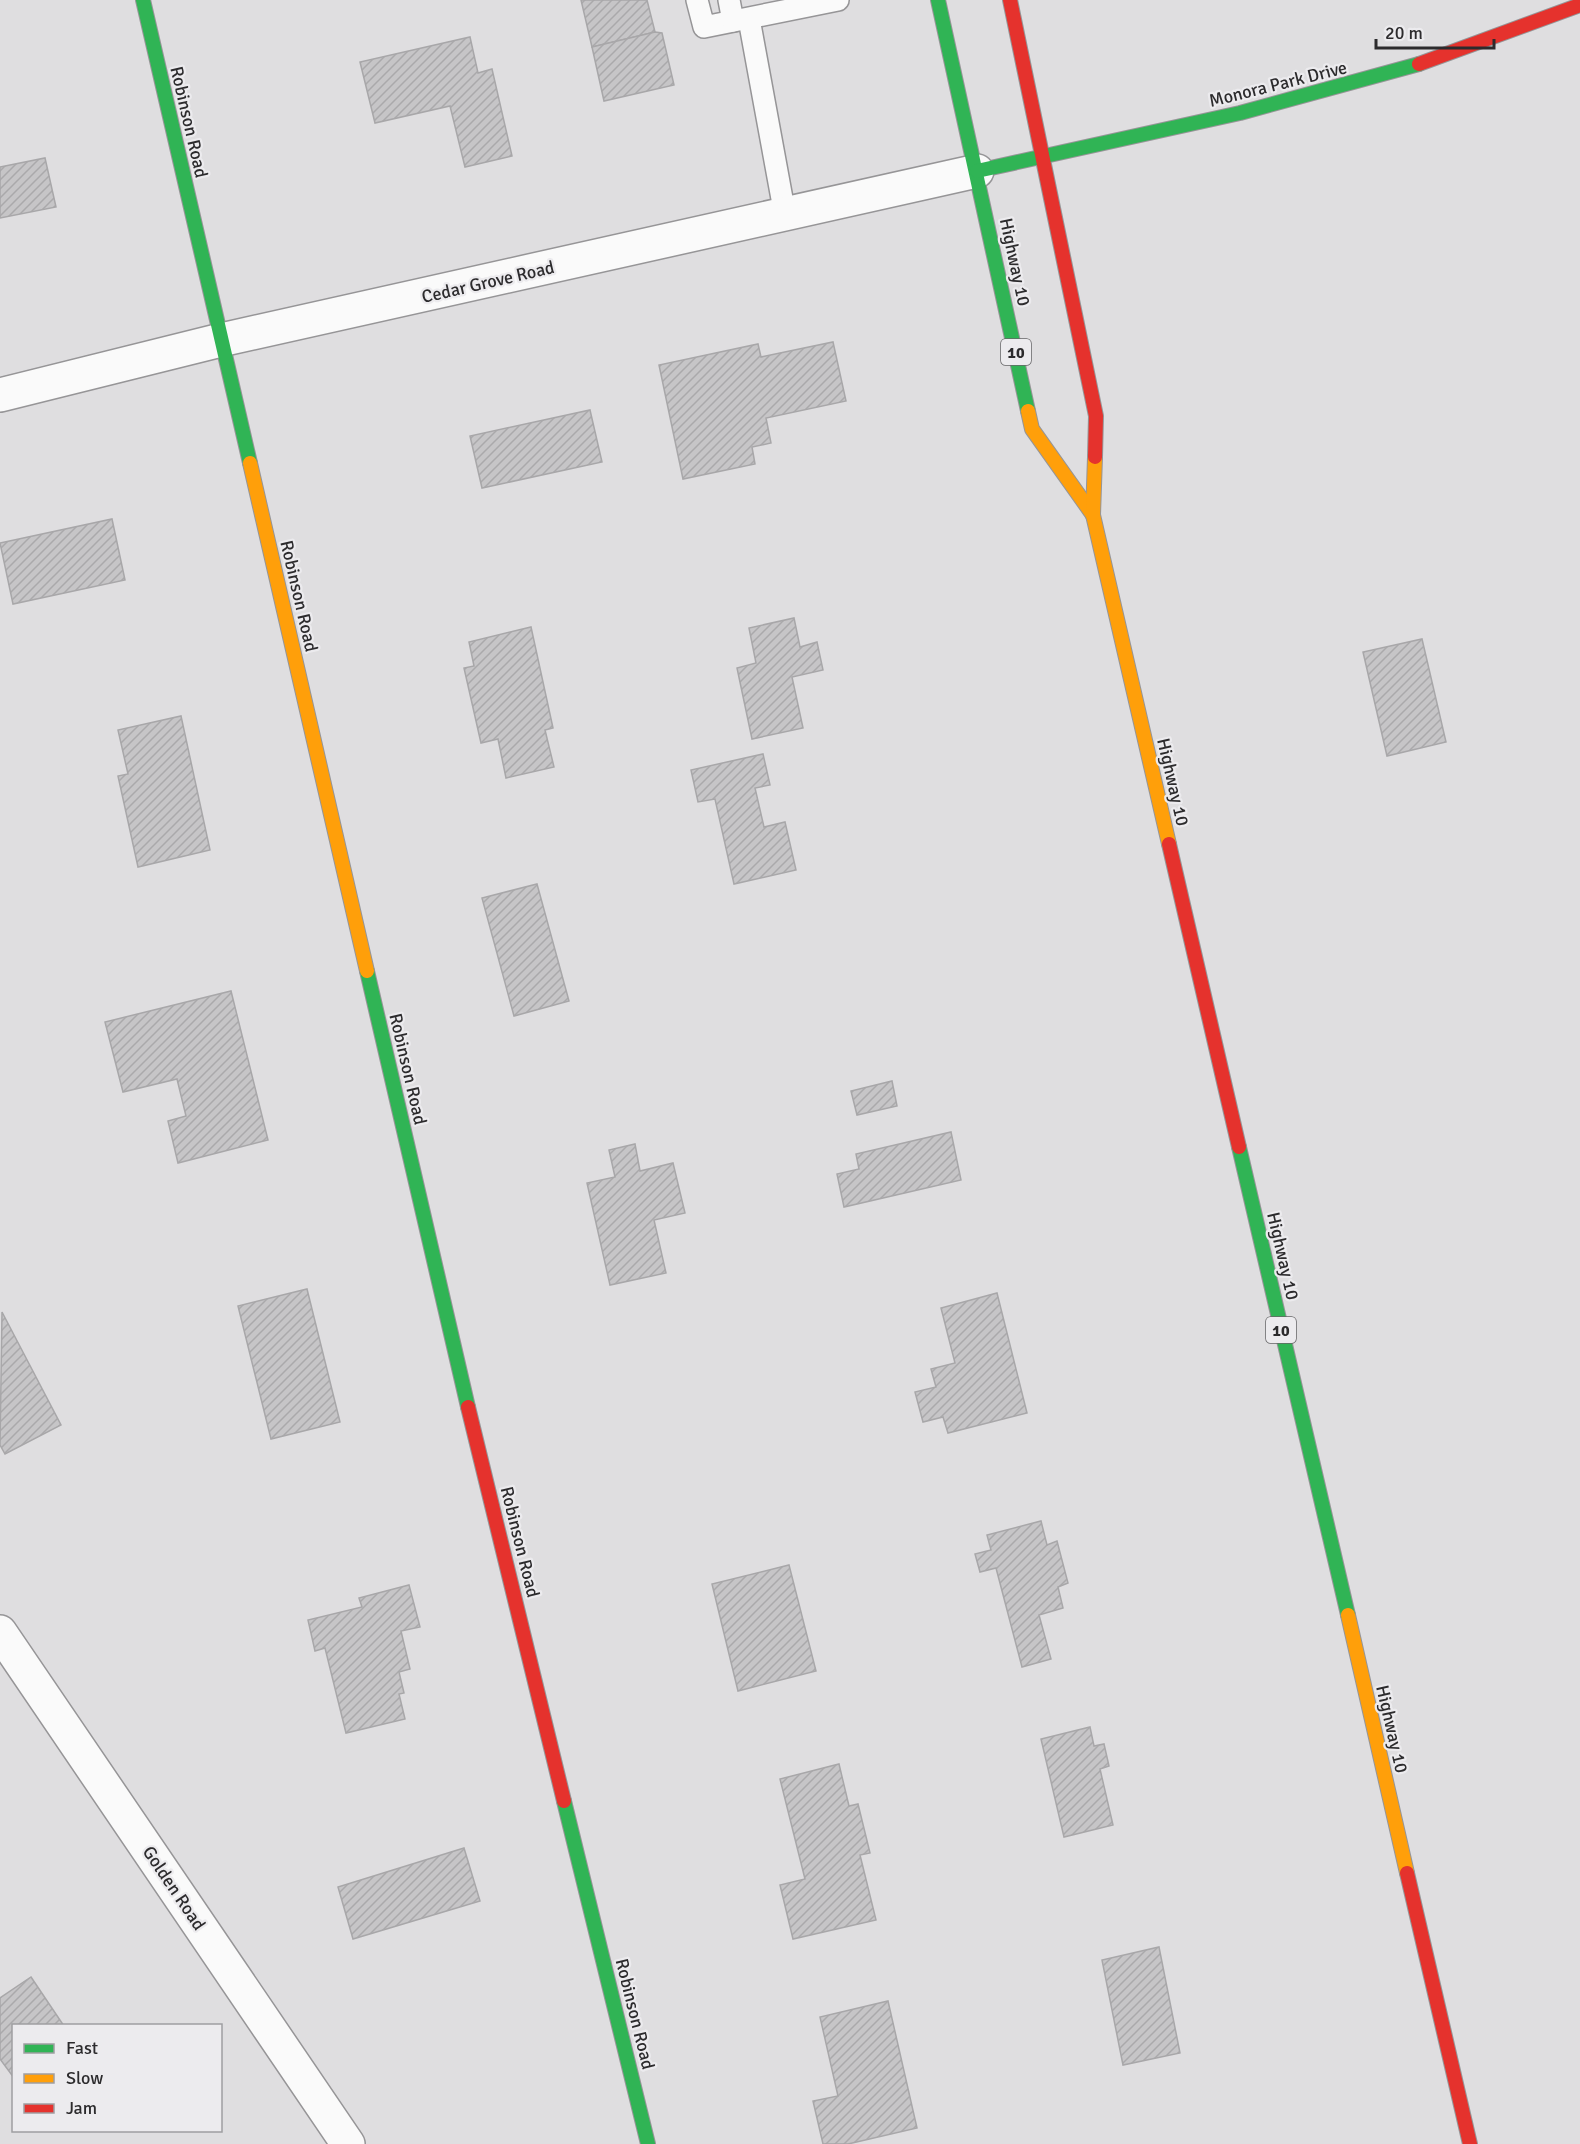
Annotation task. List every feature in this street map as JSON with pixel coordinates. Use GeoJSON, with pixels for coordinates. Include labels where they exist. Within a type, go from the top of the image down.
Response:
{"type":"FeatureCollection","features":[{"type":"Feature","properties":{"kind":"main road","name":"Robinson Road"},"geometry":{"type":"LineString","coordinates":[[143,0],[470,1416],[648,2144]]}},
{"type":"Feature","properties":{"kind":"main road","name":"Highway 10"},"geometry":{"type":"LineString","coordinates":[[938,0],[1032,429],[1093,515]]}},
{"type":"Feature","properties":{"kind":"main road","name":"Highway 10"},"geometry":{"type":"LineString","coordinates":[[1010,0],[1096,416],[1093,515],[1470,2144]]}},
{"type":"Feature","properties":{"kind":"main road","name":"Monora Park Drive"},"geometry":{"type":"LineString","coordinates":[[977,171],[1288,101],[1398,70],[1580,5]]}},
{"type":"Feature","properties":{"kind":"street","name":"Cedar Grove Road"},"geometry":{"type":"LineString","coordinates":[[0,395],[221,340],[977,171]]}},
{"type":"Feature","properties":{"kind":"street","name":"Golden Road"},"geometry":{"type":"LineString","coordinates":[[0,1632],[348,2144]]}},
{"type":"Feature","properties":{"kind":"lane"},"geometry":{"type":"LineString","coordinates":[[697,0],[704,27],[741,20],[774,6],[834,0]]}},
{"type":"Feature","properties":{"kind":"lane"},"geometry":{"type":"LineString","coordinates":[[729,0],[741,20],[785,215]]}},
{"type":"Feature","properties":{"kind":"building"},"geometry":{"type":"Polygon","coordinates":[[[581,0],[647,0],[655,32],[592,47],[581,0]]]}},
{"type":"Feature","properties":{"kind":"building"},"geometry":{"type":"Polygon","coordinates":[[[655,32],[662,33],[674,85],[604,101],[592,47],[655,32]]]}},
{"type":"Feature","properties":{"kind":"building"},"geometry":{"type":"Polygon","coordinates":[[[470,37],[478,73],[492,69],[512,156],[465,167],[450,106],[375,123],[360,62],[470,37]]]}},
{"type":"Feature","properties":{"kind":"building"},"geometry":{"type":"Polygon","coordinates":[[[45,158],[56,207],[0,218],[0,167],[45,158]]]}},
{"type":"Feature","properties":{"kind":"building"},"geometry":{"type":"Polygon","coordinates":[[[833,342],[846,401],[766,418],[771,443],[752,447],[755,464],[683,479],[659,365],[758,344],[761,357],[833,342]]]}},
{"type":"Feature","properties":{"kind":"building"},"geometry":{"type":"Polygon","coordinates":[[[590,410],[602,462],[482,488],[470,436],[590,410]]]}},
{"type":"Feature","properties":{"kind":"building"},"geometry":{"type":"Polygon","coordinates":[[[112,519],[125,580],[13,604],[0,543],[112,519]]]}},
{"type":"Feature","properties":{"kind":"building"},"geometry":{"type":"Polygon","coordinates":[[[794,618],[800,647],[817,642],[823,670],[792,677],[803,728],[752,739],[737,668],[756,663],[749,628],[794,618]]]}},
{"type":"Feature","properties":{"kind":"building"},"geometry":{"type":"Polygon","coordinates":[[[531,627],[553,728],[545,730],[554,767],[506,778],[498,739],[481,743],[464,668],[474,666],[469,642],[531,627]]]}},
{"type":"Feature","properties":{"kind":"building"},"geometry":{"type":"Polygon","coordinates":[[[1422,639],[1446,742],[1387,756],[1363,652],[1422,639]]]}},
{"type":"Feature","properties":{"kind":"building"},"geometry":{"type":"Polygon","coordinates":[[[181,716],[210,850],[138,867],[118,776],[128,774],[118,730],[181,716]]]}},
{"type":"Feature","properties":{"kind":"building"},"geometry":{"type":"Polygon","coordinates":[[[763,754],[770,785],[755,788],[764,827],[785,822],[796,870],[734,884],[715,799],[698,802],[691,770],[763,754]]]}},
{"type":"Feature","properties":{"kind":"building"},"geometry":{"type":"Polygon","coordinates":[[[537,884],[569,1001],[514,1016],[482,898],[537,884]]]}},
{"type":"Feature","properties":{"kind":"building"},"geometry":{"type":"Polygon","coordinates":[[[231,991],[268,1140],[178,1163],[168,1121],[186,1116],[177,1079],[123,1092],[105,1022],[231,991]]]}},
{"type":"Feature","properties":{"kind":"building"},"geometry":{"type":"Polygon","coordinates":[[[892,1081],[897,1106],[857,1115],[851,1091],[892,1081]]]}},
{"type":"Feature","properties":{"kind":"building"},"geometry":{"type":"Polygon","coordinates":[[[951,1132],[961,1180],[844,1207],[837,1174],[859,1169],[856,1154],[951,1132]]]}},
{"type":"Feature","properties":{"kind":"building"},"geometry":{"type":"Polygon","coordinates":[[[635,1144],[640,1171],[673,1163],[685,1213],[654,1220],[666,1273],[610,1285],[587,1183],[615,1177],[609,1150],[635,1144]]]}},
{"type":"Feature","properties":{"kind":"building"},"geometry":{"type":"Polygon","coordinates":[[[307,1289],[340,1422],[271,1439],[238,1306],[307,1289]]]}},
{"type":"Feature","properties":{"kind":"building"},"geometry":{"type":"Polygon","coordinates":[[[997,1293],[1027,1413],[948,1433],[943,1417],[923,1422],[915,1392],[936,1387],[931,1369],[955,1363],[941,1308],[997,1293]]]}},
{"type":"Feature","properties":{"kind":"building"},"geometry":{"type":"Polygon","coordinates":[[[2,1312],[61,1425],[5,1454],[0,1445],[2,1312]]]}},
{"type":"Feature","properties":{"kind":"building"},"geometry":{"type":"Polygon","coordinates":[[[1041,1521],[1047,1545],[1057,1541],[1068,1583],[1058,1587],[1063,1608],[1039,1615],[1051,1659],[1022,1667],[996,1568],[980,1572],[975,1554],[991,1550],[987,1535],[1041,1521]]]}},
{"type":"Feature","properties":{"kind":"building"},"geometry":{"type":"Polygon","coordinates":[[[789,1565],[816,1671],[738,1691],[712,1584],[789,1565]]]}},
{"type":"Feature","properties":{"kind":"building"},"geometry":{"type":"Polygon","coordinates":[[[409,1585],[420,1627],[401,1631],[410,1669],[399,1672],[404,1693],[399,1694],[405,1719],[346,1733],[325,1648],[315,1651],[308,1620],[362,1607],[359,1598],[409,1585]]]}},
{"type":"Feature","properties":{"kind":"building"},"geometry":{"type":"Polygon","coordinates":[[[1090,1727],[1094,1746],[1104,1744],[1109,1766],[1100,1769],[1113,1825],[1064,1837],[1041,1739],[1090,1727]]]}},
{"type":"Feature","properties":{"kind":"building"},"geometry":{"type":"Polygon","coordinates":[[[839,1764],[849,1806],[858,1804],[870,1853],[860,1855],[876,1920],[793,1939],[780,1885],[805,1879],[780,1779],[839,1764]]]}},
{"type":"Feature","properties":{"kind":"building"},"geometry":{"type":"Polygon","coordinates":[[[464,1848],[480,1901],[353,1939],[338,1887],[464,1848]]]}},
{"type":"Feature","properties":{"kind":"building"},"geometry":{"type":"Polygon","coordinates":[[[1159,1947],[1180,2053],[1123,2065],[1102,1960],[1159,1947]]]}},
{"type":"Feature","properties":{"kind":"building"},"geometry":{"type":"Polygon","coordinates":[[[31,1977],[63,2024],[12,2024],[12,2075],[0,2059],[0,1998],[31,1977]]]}},
{"type":"Feature","properties":{"kind":"building"},"geometry":{"type":"Polygon","coordinates":[[[888,2001],[917,2128],[848,2144],[823,2144],[813,2101],[838,2096],[820,2017],[888,2001]]]}},
{"type":"Feature","properties":{"kind":"traffic: fast"},"geometry":{"type":"LineString","coordinates":[[143,0],[250,463]]}},
{"type":"Feature","properties":{"kind":"traffic: fast"},"geometry":{"type":"LineString","coordinates":[[938,0],[1028,411]]}},
{"type":"Feature","properties":{"kind":"traffic: fast"},"geometry":{"type":"LineString","coordinates":[[977,171],[1240,113],[1419,64]]}},
{"type":"Feature","properties":{"kind":"traffic: fast"},"geometry":{"type":"LineString","coordinates":[[367,971],[468,1407]]}},
{"type":"Feature","properties":{"kind":"traffic: fast"},"geometry":{"type":"LineString","coordinates":[[1239,1147],[1348,1615]]}},
{"type":"Feature","properties":{"kind":"traffic: fast"},"geometry":{"type":"LineString","coordinates":[[564,1801],[648,2144]]}},
{"type":"Feature","properties":{"kind":"traffic: slow"},"geometry":{"type":"LineString","coordinates":[[1028,411],[1032,429],[1093,515]]}},
{"type":"Feature","properties":{"kind":"traffic: slow"},"geometry":{"type":"LineString","coordinates":[[1095,457],[1093,515],[1169,844]]}},
{"type":"Feature","properties":{"kind":"traffic: slow"},"geometry":{"type":"LineString","coordinates":[[250,463],[367,971]]}},
{"type":"Feature","properties":{"kind":"traffic: slow"},"geometry":{"type":"LineString","coordinates":[[1348,1615],[1407,1873]]}},
{"type":"Feature","properties":{"kind":"traffic: jam"},"geometry":{"type":"LineString","coordinates":[[1010,0],[1096,416],[1095,457]]}},
{"type":"Feature","properties":{"kind":"traffic: jam"},"geometry":{"type":"LineString","coordinates":[[1419,64],[1580,5]]}},
{"type":"Feature","properties":{"kind":"traffic: jam"},"geometry":{"type":"LineString","coordinates":[[1169,844],[1239,1147]]}},
{"type":"Feature","properties":{"kind":"traffic: jam"},"geometry":{"type":"LineString","coordinates":[[468,1407],[564,1801]]}},
{"type":"Feature","properties":{"kind":"traffic: jam"},"geometry":{"type":"LineString","coordinates":[[1407,1873],[1470,2144]]}}]}
